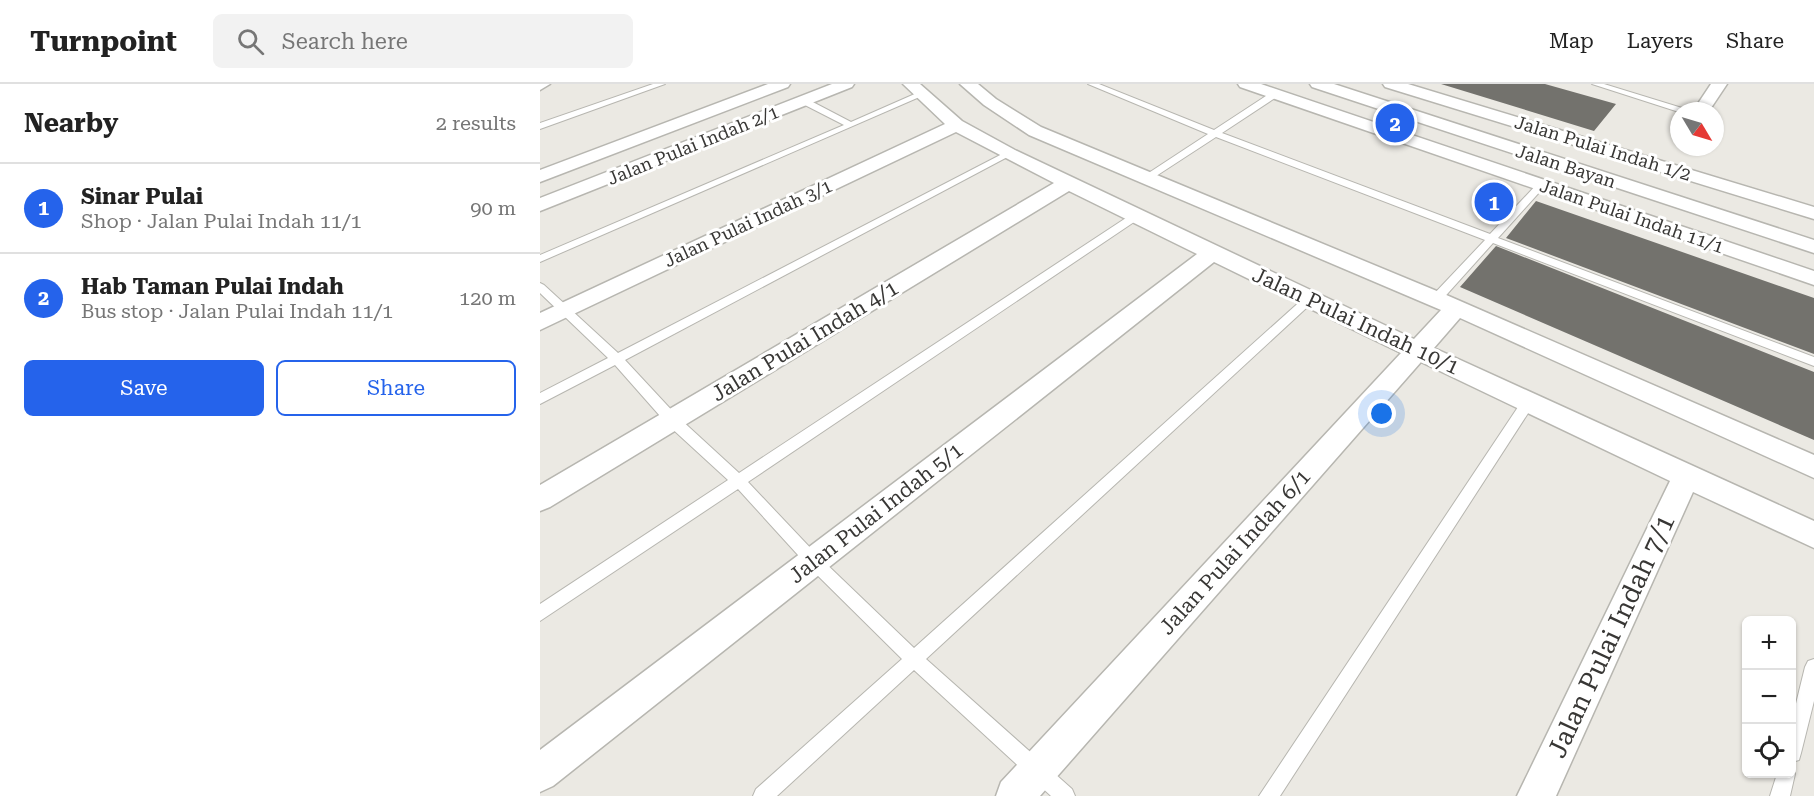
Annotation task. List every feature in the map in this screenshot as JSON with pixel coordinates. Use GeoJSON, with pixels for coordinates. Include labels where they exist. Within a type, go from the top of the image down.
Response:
{"type":"FeatureCollection","features":[{"type":"Feature","properties":{"kind":"street"},"geometry":{"type":"LineString","coordinates":[[541,175],[782,84]]}},
{"type":"Feature","properties":{"kind":"street","name":"Jalan Pulai Indah 2/1"},"geometry":{"type":"LineString","coordinates":[[540,206],[846,84]]}},
{"type":"Feature","properties":{"kind":"street"},"geometry":{"type":"LineString","coordinates":[[968,84],[990,102],[1035,130],[1446,304],[1814,468]]}},
{"type":"Feature","properties":{"kind":"street","name":"Jalan Pulai Indah 11/1"},"geometry":{"type":"LineString","coordinates":[[1246,84],[1814,278]]}},
{"type":"Feature","properties":{"kind":"street","name":"Jalan Bayan"},"geometry":{"type":"LineString","coordinates":[[1318,84],[1814,247]]}},
{"type":"Feature","properties":{"kind":"street","name":"Jalan Pulai Indah 1/2"},"geometry":{"type":"LineString","coordinates":[[1391,84],[1814,213]]}},
{"type":"Feature","properties":{"kind":"street"},"geometry":{"type":"LineString","coordinates":[[1707,102],[1719,84]]}},
{"type":"Feature","properties":{"kind":"street","name":"Jalan Pulai Indah 10/1"},"geometry":{"type":"LineString","coordinates":[[916,89],[956,125],[1010,154],[1310,300],[1814,535]]}},
{"type":"Feature","properties":{"kind":"street","name":"Jalan Pulai Indah 3/1"},"geometry":{"type":"LineString","coordinates":[[540,321],[956,125]]}},
{"type":"Feature","properties":{"kind":"street"},"geometry":{"type":"LineString","coordinates":[[1547,187],[1574,169]]}},
{"type":"Feature","properties":{"kind":"street","name":"Jalan Pulai Indah 4/1"},"geometry":{"type":"LineString","coordinates":[[540,499],[1070,182]]}},
{"type":"Feature","properties":{"kind":"street","name":"Jalan Pulai Indah 5/1"},"geometry":{"type":"LineString","coordinates":[[540,773],[1212,253]]}},
{"type":"Feature","properties":{"kind":"street","name":"Jalan Pulai Indah 6/1"},"geometry":{"type":"LineString","coordinates":[[1015,796],[1418,350],[1446,304]]}},
{"type":"Feature","properties":{"kind":"street","name":"Jalan Pulai Indah 7/1"},"geometry":{"type":"LineString","coordinates":[[1536,796],[1687,475]]}},
{"type":"Feature","properties":{"kind":"lane"},"geometry":{"type":"LineString","coordinates":[[540,126],[661,84]]}},
{"type":"Feature","properties":{"kind":"lane"},"geometry":{"type":"LineString","coordinates":[[1092,84],[1814,363]]}},
{"type":"Feature","properties":{"kind":"lane"},"geometry":{"type":"LineString","coordinates":[[1596,84],[1670,107]]}},
{"type":"Feature","properties":{"kind":"lane"},"geometry":{"type":"LineString","coordinates":[[540,259],[849,124],[916,89]]}},
{"type":"Feature","properties":{"kind":"lane"},"geometry":{"type":"LineString","coordinates":[[1147,178],[1275,94]]}},
{"type":"Feature","properties":{"kind":"lane"},"geometry":{"type":"LineString","coordinates":[[804,101],[849,124]]}},
{"type":"Feature","properties":{"kind":"lane"},"geometry":{"type":"LineString","coordinates":[[540,399],[1010,154]]}},
{"type":"Feature","properties":{"kind":"lane"},"geometry":{"type":"LineString","coordinates":[[1446,304],[1491,239],[1547,187]]}},
{"type":"Feature","properties":{"kind":"lane"},"geometry":{"type":"LineString","coordinates":[[540,613],[1136,216]]}},
{"type":"Feature","properties":{"kind":"lane"},"geometry":{"type":"LineString","coordinates":[[540,287],[617,359],[673,421],[739,481],[813,561],[915,660],[1065,796]]}},
{"type":"Feature","properties":{"kind":"lane"},"geometry":{"type":"LineString","coordinates":[[763,796],[1310,300]]}},
{"type":"Feature","properties":{"kind":"lane"},"geometry":{"type":"LineString","coordinates":[[1269,796],[1529,401]]}},
{"type":"Feature","properties":{"kind":"lane"},"geometry":{"type":"LineString","coordinates":[[1796,734],[1814,667]]}},
{"type":"Feature","properties":{"kind":"lane"},"geometry":{"type":"LineString","coordinates":[[1780,796],[1785,778]]}},
{"type":"Feature","properties":{"kind":"building"},"geometry":{"type":"Polygon","coordinates":[[[1441,84],[1545,84],[1616,104],[1594,131],[1441,84]]]}},
{"type":"Feature","properties":{"kind":"building"},"geometry":{"type":"Polygon","coordinates":[[[1536,201],[1814,298],[1814,354],[1506,238],[1536,201]]]}},
{"type":"Feature","properties":{"kind":"building"},"geometry":{"type":"Polygon","coordinates":[[[1496,246],[1814,372],[1814,440],[1460,287],[1496,246]]]}},
{"type":"Feature","properties":{"kind":"place","name":"Hab Taman Pulai Indah"},"geometry":{"type":"Point","coordinates":[1395,123]}},
{"type":"Feature","properties":{"kind":"place","name":"Sinar Pulai"},"geometry":{"type":"Point","coordinates":[1494,202]}}]}
